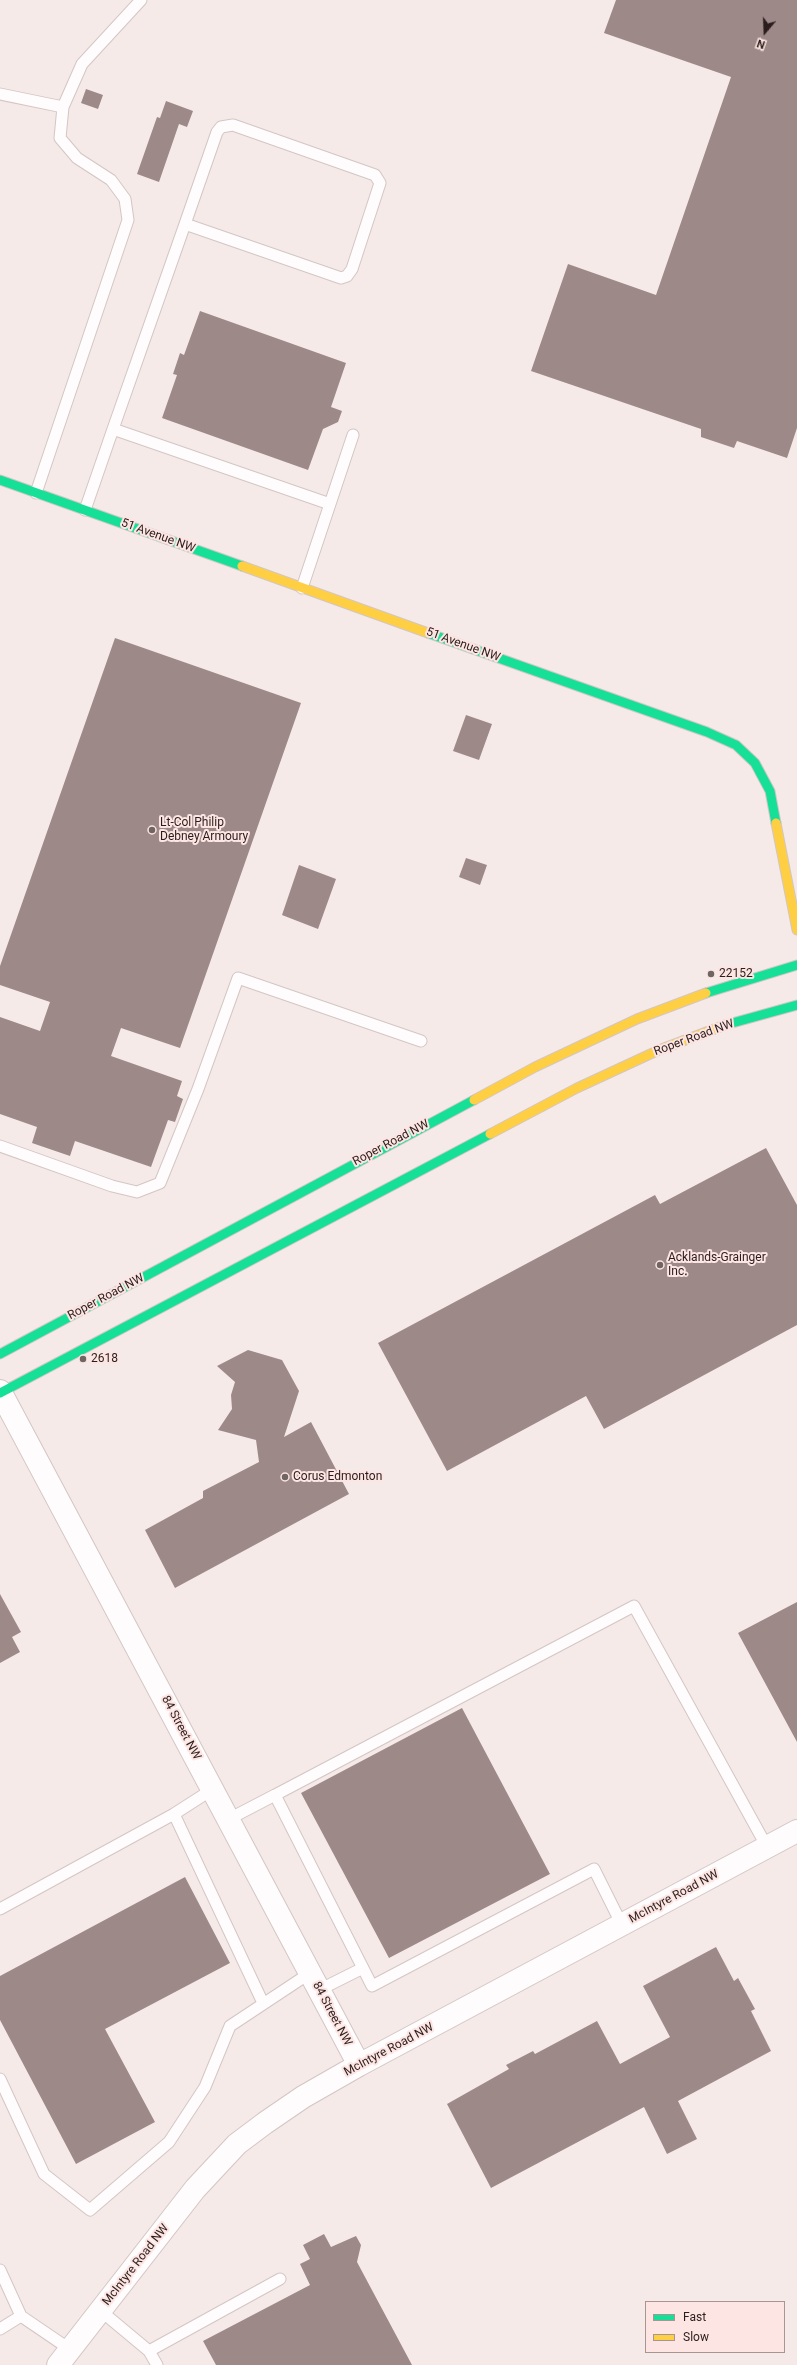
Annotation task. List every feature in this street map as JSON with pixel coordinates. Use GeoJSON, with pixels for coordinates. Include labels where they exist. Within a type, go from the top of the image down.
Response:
{"type":"FeatureCollection","features":[{"type":"Feature","properties":{"kind":"main road","name":"51 Avenue NW"},"geometry":{"type":"LineString","coordinates":[[0,480],[707,732],[736,745],[755,762],[770,791],[797,930]]}},
{"type":"Feature","properties":{"kind":"main road","name":"Roper Road NW"},"geometry":{"type":"LineString","coordinates":[[0,1354],[535,1067],[637,1019],[684,1000],[797,965]]}},
{"type":"Feature","properties":{"kind":"main road","name":"Roper Road NW"},"geometry":{"type":"LineString","coordinates":[[0,1392],[577,1088],[659,1050],[712,1030],[797,1005]]}},
{"type":"Feature","properties":{"kind":"street","name":"84 Street NW"},"geometry":{"type":"LineString","coordinates":[[0,1392],[359,2065]]}},
{"type":"Feature","properties":{"kind":"street","name":"McIntyre Road NW"},"geometry":{"type":"LineString","coordinates":[[64,2357],[195,2189],[237,2144],[303,2097],[359,2065],[797,1831]]}},
{"type":"Feature","properties":{"kind":"lane"},"geometry":{"type":"LineString","coordinates":[[36,493],[128,220],[125,199],[111,180],[77,158],[60,138],[63,108],[82,64],[141,0]]}},
{"type":"Feature","properties":{"kind":"lane"},"geometry":{"type":"LineString","coordinates":[[0,94],[63,108]]}},
{"type":"Feature","properties":{"kind":"lane"},"geometry":{"type":"LineString","coordinates":[[85,510],[217,132],[225,124],[232,125],[375,175],[380,183],[352,269],[347,276],[341,278],[185,224]]}},
{"type":"Feature","properties":{"kind":"lane"},"geometry":{"type":"LineString","coordinates":[[113,429],[330,504]]}},
{"type":"Feature","properties":{"kind":"lane"},"geometry":{"type":"LineString","coordinates":[[302,588],[353,435]]}},
{"type":"Feature","properties":{"kind":"lane"},"geometry":{"type":"LineString","coordinates":[[0,1146],[112,1186],[137,1192],[160,1183],[198,1090],[238,978],[421,1040]]}},
{"type":"Feature","properties":{"kind":"lane"},"geometry":{"type":"LineString","coordinates":[[229,1819],[634,1606],[767,1847]]}},
{"type":"Feature","properties":{"kind":"lane"},"geometry":{"type":"LineString","coordinates":[[0,1909],[174,1814],[213,1789]]}},
{"type":"Feature","properties":{"kind":"lane"},"geometry":{"type":"LineString","coordinates":[[275,1795],[372,1986],[594,1869],[622,1925]]}},
{"type":"Feature","properties":{"kind":"lane"},"geometry":{"type":"LineString","coordinates":[[174,1814],[262,2002]]}},
{"type":"Feature","properties":{"kind":"lane"},"geometry":{"type":"LineString","coordinates":[[0,2079],[44,2174],[90,2210],[169,2142],[205,2087],[230,2026],[262,2002],[315,1981],[363,1968]]}},
{"type":"Feature","properties":{"kind":"lane"},"geometry":{"type":"LineString","coordinates":[[0,2270],[21,2316],[64,2357]]}},
{"type":"Feature","properties":{"kind":"lane"},"geometry":{"type":"LineString","coordinates":[[149,2351],[280,2279]]}},
{"type":"Feature","properties":{"kind":"lane"},"geometry":{"type":"LineString","coordinates":[[101,2311],[149,2351],[157,2365]]}},
{"type":"Feature","properties":{"kind":"lane"},"geometry":{"type":"LineString","coordinates":[[0,2329],[21,2316]]}},
{"type":"Feature","properties":{"kind":"building"},"geometry":{"type":"Polygon","coordinates":[[[616,0],[797,0],[797,428],[787,458],[737,441],[734,448],[701,437],[701,429],[531,371],[568,264],[656,295],[731,77],[604,33],[616,0]]]}},
{"type":"Feature","properties":{"kind":"building"},"geometry":{"type":"Polygon","coordinates":[[[86,89],[103,95],[98,109],[81,103],[86,89]]]}},
{"type":"Feature","properties":{"kind":"building"},"geometry":{"type":"Polygon","coordinates":[[[166,101],[193,111],[187,127],[179,124],[159,182],[137,174],[157,117],[160,118],[166,101]]]}},
{"type":"Feature","properties":{"kind":"building"},"geometry":{"type":"Polygon","coordinates":[[[200,311],[346,363],[331,407],[342,411],[338,422],[323,429],[308,470],[162,418],[177,375],[173,374],[180,353],[184,355],[200,311]]]}},
{"type":"Feature","properties":{"kind":"building","name":"Lt-Col Philip Debney Armoury"},"geometry":{"type":"Polygon","coordinates":[[[115,638],[301,703],[180,1048],[121,1028],[111,1056],[182,1081],[177,1096],[183,1099],[175,1122],[168,1120],[151,1167],[75,1141],[70,1156],[32,1143],[37,1127],[0,1114],[0,1017],[40,1031],[50,1002],[0,985],[0,966],[115,638]]]}},
{"type":"Feature","properties":{"kind":"building"},"geometry":{"type":"Polygon","coordinates":[[[466,715],[492,724],[479,760],[453,751],[466,715]]]}},
{"type":"Feature","properties":{"kind":"building"},"geometry":{"type":"Polygon","coordinates":[[[466,858],[487,865],[480,885],[459,877],[466,858]]]}},
{"type":"Feature","properties":{"kind":"building"},"geometry":{"type":"Polygon","coordinates":[[[299,865],[336,879],[318,929],[282,915],[299,865]]]}},
{"type":"Feature","properties":{"kind":"building","name":"Acklands-Grainger Inc."},"geometry":{"type":"Polygon","coordinates":[[[766,1148],[797,1205],[797,1325],[604,1429],[586,1396],[447,1471],[378,1343],[655,1195],[660,1204],[766,1148]]]}},
{"type":"Feature","properties":{"kind":"building","name":"Corus Edmonton"},"geometry":{"type":"Polygon","coordinates":[[[248,1350],[282,1360],[299,1391],[284,1437],[311,1422],[349,1494],[175,1588],[145,1530],[203,1498],[203,1491],[259,1462],[256,1440],[218,1430],[232,1409],[231,1395],[235,1382],[217,1366],[248,1350]]]}},
{"type":"Feature","properties":{"kind":"building"},"geometry":{"type":"Polygon","coordinates":[[[0,1594],[21,1632],[12,1637],[20,1652],[0,1663],[0,1594]]]}},
{"type":"Feature","properties":{"kind":"building"},"geometry":{"type":"Polygon","coordinates":[[[797,1602],[797,1742],[738,1633],[797,1602]]]}},
{"type":"Feature","properties":{"kind":"building"},"geometry":{"type":"Polygon","coordinates":[[[462,1708],[550,1874],[389,1958],[301,1793],[462,1708]]]}},
{"type":"Feature","properties":{"kind":"building"},"geometry":{"type":"Polygon","coordinates":[[[185,1877],[230,1963],[105,2029],[155,2122],[76,2164],[0,2020],[0,1976],[185,1877]]]}},
{"type":"Feature","properties":{"kind":"building"},"geometry":{"type":"Polygon","coordinates":[[[716,1947],[734,1981],[738,1978],[755,2009],[751,2011],[771,2051],[678,2101],[697,2139],[667,2154],[644,2107],[491,2188],[447,2104],[509,2069],[506,2065],[533,2051],[535,2054],[597,2021],[620,2064],[670,2037],[643,1986],[716,1947]]]}},
{"type":"Feature","properties":{"kind":"building"},"geometry":{"type":"Polygon","coordinates":[[[324,2234],[331,2247],[356,2236],[361,2245],[357,2262],[412,2365],[216,2365],[203,2341],[310,2285],[300,2264],[310,2259],[303,2245],[324,2234]]]}},
{"type":"Feature","properties":{"kind":"traffic: fast"},"geometry":{"type":"LineString","coordinates":[[0,480],[242,566]]}},
{"type":"Feature","properties":{"kind":"traffic: fast"},"geometry":{"type":"LineString","coordinates":[[428,633],[707,732],[736,745],[755,763],[770,791],[776,823]]}},
{"type":"Feature","properties":{"kind":"traffic: fast"},"geometry":{"type":"LineString","coordinates":[[706,993],[797,965]]}},
{"type":"Feature","properties":{"kind":"traffic: fast"},"geometry":{"type":"LineString","coordinates":[[725,1025],[797,1005]]}},
{"type":"Feature","properties":{"kind":"traffic: fast"},"geometry":{"type":"LineString","coordinates":[[0,1354],[474,1100]]}},
{"type":"Feature","properties":{"kind":"traffic: fast"},"geometry":{"type":"LineString","coordinates":[[0,1393],[490,1134]]}},
{"type":"Feature","properties":{"kind":"traffic: slow"},"geometry":{"type":"LineString","coordinates":[[242,566],[428,633]]}},
{"type":"Feature","properties":{"kind":"traffic: slow"},"geometry":{"type":"LineString","coordinates":[[776,823],[797,930]]}},
{"type":"Feature","properties":{"kind":"traffic: slow"},"geometry":{"type":"LineString","coordinates":[[474,1100],[535,1067],[637,1019],[706,993]]}},
{"type":"Feature","properties":{"kind":"traffic: slow"},"geometry":{"type":"LineString","coordinates":[[490,1134],[577,1088],[659,1050],[725,1025]]}},
{"type":"Feature","properties":{"kind":"place","name":"Lt-Col Philip Debney Armoury"},"geometry":{"type":"Point","coordinates":[152,830]}},
{"type":"Feature","properties":{"kind":"place","name":"22152"},"geometry":{"type":"Point","coordinates":[711,974]}},
{"type":"Feature","properties":{"kind":"place","name":"Acklands-Grainger Inc."},"geometry":{"type":"Point","coordinates":[660,1265]}},
{"type":"Feature","properties":{"kind":"place","name":"2618"},"geometry":{"type":"Point","coordinates":[83,1359]}},
{"type":"Feature","properties":{"kind":"place","name":"Corus Edmonton"},"geometry":{"type":"Point","coordinates":[285,1477]}}]}
